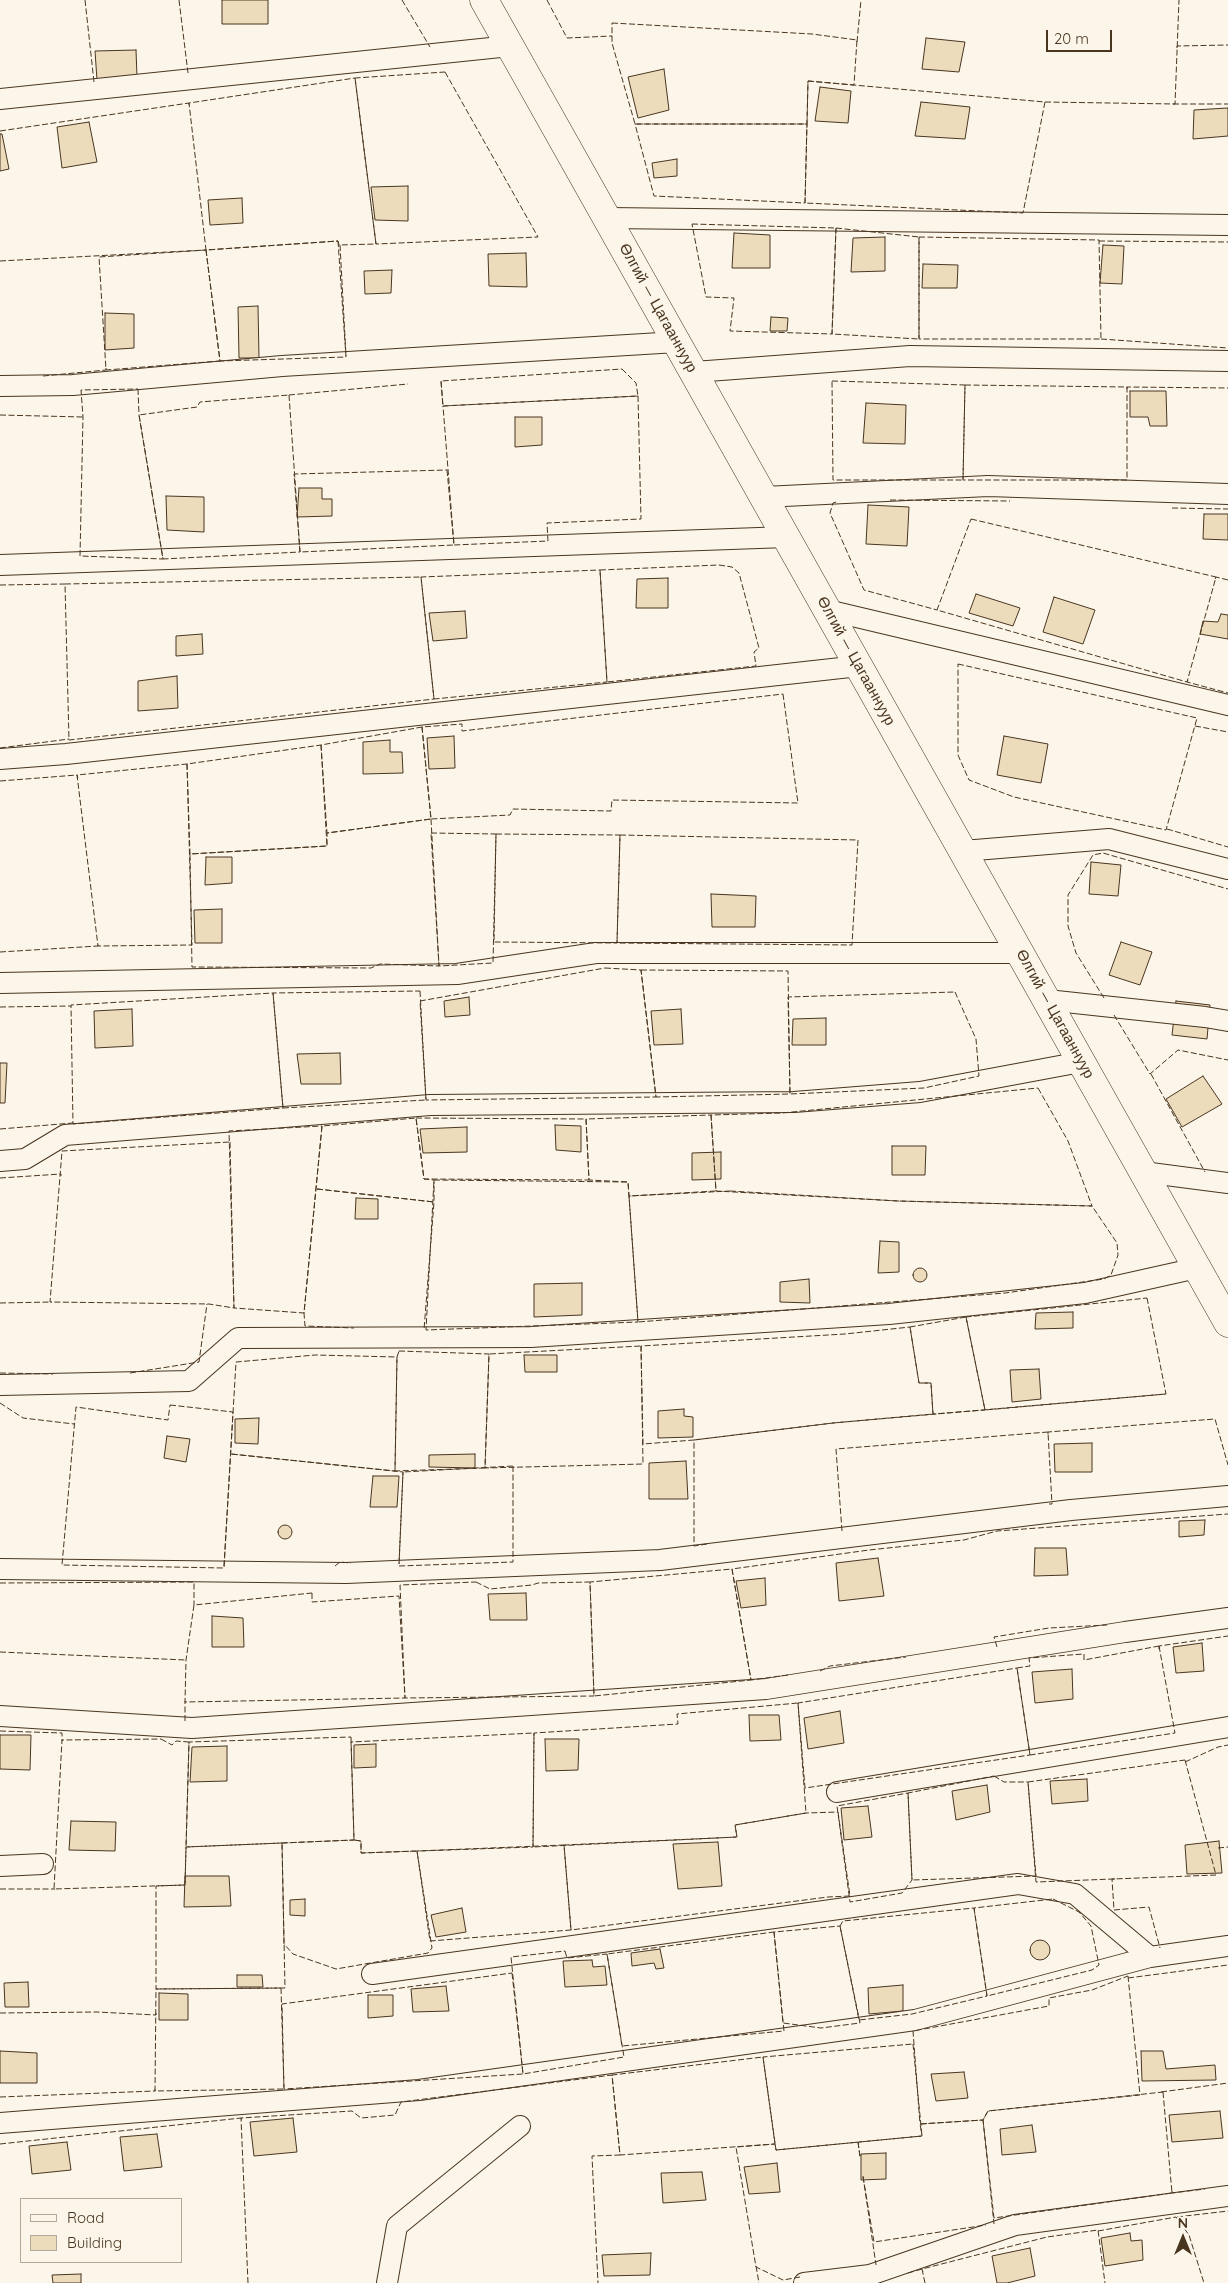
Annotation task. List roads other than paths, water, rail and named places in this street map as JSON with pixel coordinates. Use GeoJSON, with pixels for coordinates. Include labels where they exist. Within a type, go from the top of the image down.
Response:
{"type":"FeatureCollection","features":[{"type":"Feature","properties":{"kind":"highway","name":"Өлгий — Цагааннуур"},"geometry":{"type":"LineString","coordinates":[[484,0],[1228,1323]]}},
{"type":"Feature","properties":{"kind":"street"},"geometry":{"type":"LineString","coordinates":[[0,99],[510,46]]}},
{"type":"Feature","properties":{"kind":"street"},"geometry":{"type":"LineString","coordinates":[[607,218],[1228,225]]}},
{"type":"Feature","properties":{"kind":"street"},"geometry":{"type":"LineString","coordinates":[[0,386],[73,385],[282,366],[677,342]]}},
{"type":"Feature","properties":{"kind":"street"},"geometry":{"type":"LineString","coordinates":[[694,372],[910,356],[1228,361]]}},
{"type":"Feature","properties":{"kind":"street"},"geometry":{"type":"LineString","coordinates":[[764,497],[988,486],[1228,494]]}},
{"type":"Feature","properties":{"kind":"street"},"geometry":{"type":"LineString","coordinates":[[0,565],[786,537]]}},
{"type":"Feature","properties":{"kind":"street"},"geometry":{"type":"LineString","coordinates":[[827,610],[1228,705]]}},
{"type":"Feature","properties":{"kind":"street"},"geometry":{"type":"LineString","coordinates":[[0,759],[66,754],[859,666]]}},
{"type":"Feature","properties":{"kind":"street"},"geometry":{"type":"LineString","coordinates":[[963,851],[1110,839],[1228,869]]}},
{"type":"Feature","properties":{"kind":"street"},"geometry":{"type":"LineString","coordinates":[[0,983],[457,974],[596,953],[1020,953]]}},
{"type":"Feature","properties":{"kind":"street"},"geometry":{"type":"LineString","coordinates":[[1047,1000],[1205,1017],[1228,1022]]}},
{"type":"Feature","properties":{"kind":"street"},"geometry":{"type":"LineString","coordinates":[[0,1160],[25,1159],[65,1135],[430,1105],[794,1102],[920,1092],[1081,1062]]}},
{"type":"Feature","properties":{"kind":"street"},"geometry":{"type":"LineString","coordinates":[[1143,1172],[1228,1183]]}},
{"type":"Feature","properties":{"kind":"street"},"geometry":{"type":"LineString","coordinates":[[0,1385],[189,1381],[238,1338],[531,1337],[889,1314],[1085,1293],[1197,1268]]}},
{"type":"Feature","properties":{"kind":"street"},"geometry":{"type":"LineString","coordinates":[[0,1569],[346,1573],[660,1560],[1071,1510],[1228,1496]]}},
{"type":"Feature","properties":{"kind":"street"},"geometry":{"type":"LineString","coordinates":[[0,1716],[192,1728],[766,1689],[1125,1632],[1228,1618]]}},
{"type":"Feature","properties":{"kind":"street"},"geometry":{"type":"LineString","coordinates":[[837,1792],[1228,1727]]}},
{"type":"Feature","properties":{"kind":"street"},"geometry":{"type":"LineString","coordinates":[[0,1866],[43,1864]]}},
{"type":"Feature","properties":{"kind":"street"},"geometry":{"type":"LineString","coordinates":[[372,1974],[1018,1884],[1075,1894],[1150,1957]]}},
{"type":"Feature","properties":{"kind":"street"},"geometry":{"type":"LineString","coordinates":[[0,2123],[419,2090],[914,2020],[1150,1957],[1228,1946]]}},
{"type":"Feature","properties":{"kind":"street"},"geometry":{"type":"LineString","coordinates":[[387,2283],[397,2226],[520,2126]]}},
{"type":"Feature","properties":{"kind":"street"},"geometry":{"type":"LineString","coordinates":[[804,2283],[870,2275],[1015,2225],[1228,2196]]}}]}
